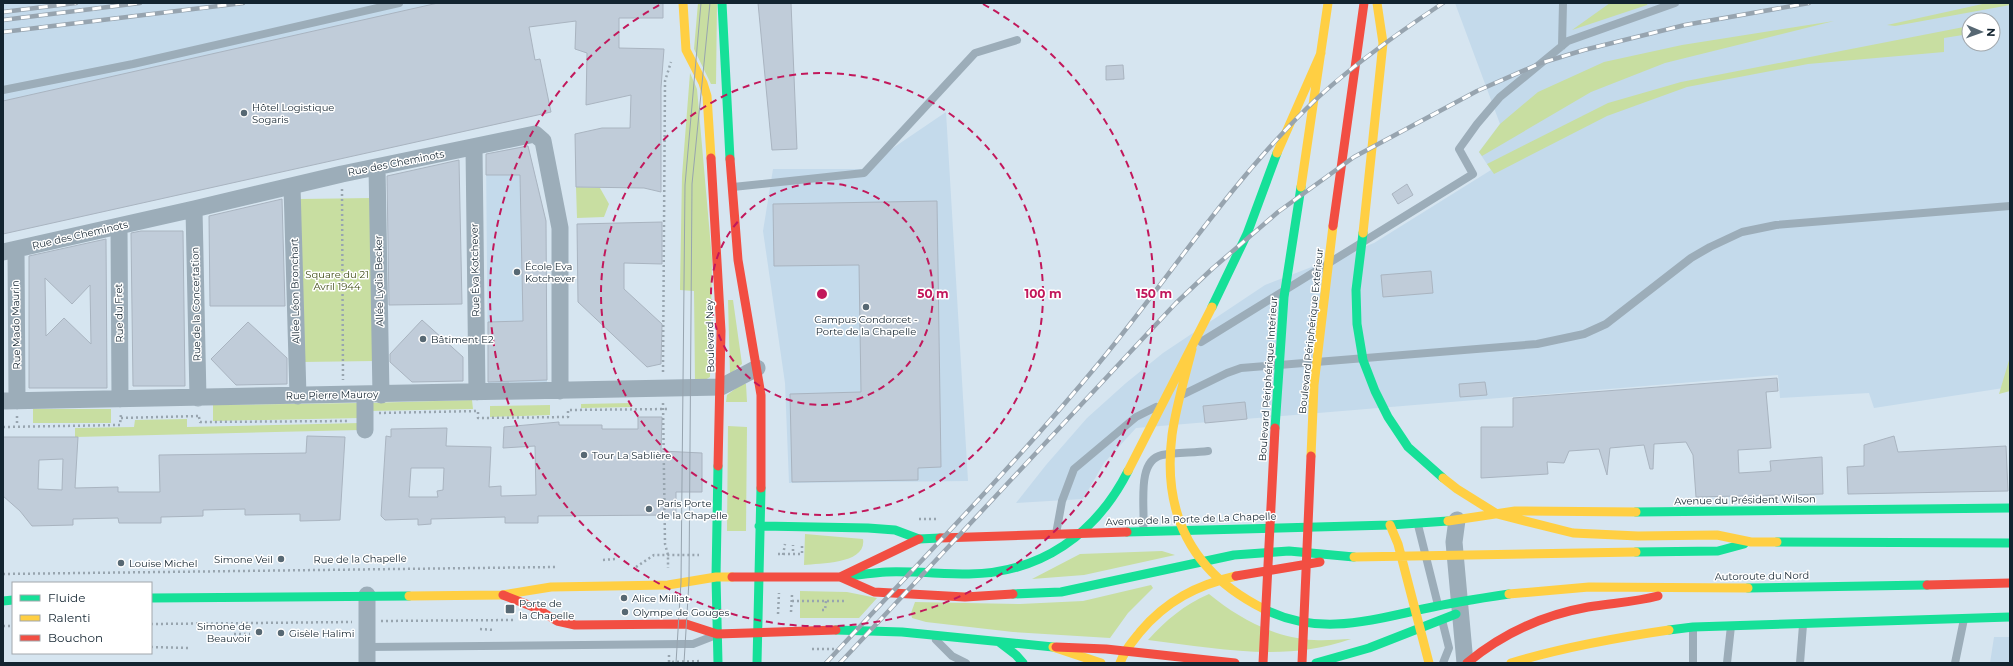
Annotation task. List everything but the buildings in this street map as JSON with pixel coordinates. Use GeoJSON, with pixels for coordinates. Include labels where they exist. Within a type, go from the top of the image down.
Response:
{"type":"FeatureCollection","features":[{"type":"Feature","properties":{"kind":"main road","name":"Boulevard Ney"},"geometry":{"type":"LineString","coordinates":[[683,3],[684,34],[687,52],[701,79],[707,96],[720,286],[721,387],[716,577],[718,663]]}},
{"type":"Feature","properties":{"kind":"main road","name":"Boulevard Ney"},"geometry":{"type":"LineString","coordinates":[[684,14],[687,3]]}},
{"type":"Feature","properties":{"kind":"main road"},"geometry":{"type":"LineString","coordinates":[[722,3],[732,188],[738,260],[757,368],[761,413],[757,663]]}},
{"type":"Feature","properties":{"kind":"main road","name":"Boulevard Périphérique Intérieur"},"geometry":{"type":"LineString","coordinates":[[1263,663],[1277,380],[1284,297],[1328,3]]}},
{"type":"Feature","properties":{"kind":"main road","name":"Boulevard Périphérique Extérieur"},"geometry":{"type":"LineString","coordinates":[[1302,663],[1314,385],[1330,248],[1364,3]]}},
{"type":"Feature","properties":{"kind":"main road"},"geometry":{"type":"LineString","coordinates":[[1377,3],[1383,43],[1370,174],[1356,290],[1357,324],[1363,360],[1375,391],[1388,418],[1408,447],[1431,468],[1457,489],[1498,514],[1573,533],[1638,536],[1716,535],[1751,542],[1879,544],[2010,543]]}},
{"type":"Feature","properties":{"kind":"main road"},"geometry":{"type":"LineString","coordinates":[[727,86],[732,18]]}},
{"type":"Feature","properties":{"kind":"main road"},"geometry":{"type":"LineString","coordinates":[[840,577],[887,572],[935,574],[984,573],[1023,565],[1050,554],[1070,542],[1090,526],[1101,513],[1126,474],[1192,349],[1247,234],[1281,143],[1321,53]]}},
{"type":"Feature","properties":{"kind":"main road"},"geometry":{"type":"LineString","coordinates":[[1192,349],[1171,437],[1170,476],[1175,506],[1187,538],[1208,570],[1230,592],[1252,605],[1268,612],[1315,624],[1342,625],[1369,622],[1454,602],[1516,594]]}},
{"type":"Feature","properties":{"kind":"main road","name":"Avenue du Président Wilson"},"geometry":{"type":"LineString","coordinates":[[1460,520],[1515,511],[1709,512],[2010,508]]}},
{"type":"Feature","properties":{"kind":"main road","name":"Avenue de la Porte de La Chapelle"},"geometry":{"type":"LineString","coordinates":[[760,526],[895,530],[920,539],[1354,525],[1390,525],[1403,530],[1417,523],[1460,520]]}},
{"type":"Feature","properties":{"kind":"main road"},"geometry":{"type":"LineString","coordinates":[[1390,525],[1398,544],[1429,663]]}},
{"type":"Feature","properties":{"kind":"main road","name":"Avenue de la Porte de La Chapelle"},"geometry":{"type":"LineString","coordinates":[[716,577],[840,577],[920,539]]}},
{"type":"Feature","properties":{"kind":"main road"},"geometry":{"type":"LineString","coordinates":[[840,577],[874,592],[966,597],[1061,592],[1234,555],[1289,551],[1351,557],[1514,555],[1718,551],[1751,542]]}},
{"type":"Feature","properties":{"kind":"main road"},"geometry":{"type":"LineString","coordinates":[[1120,663],[1144,625],[1162,608],[1199,586],[1222,577],[1246,572],[1351,557]]}},
{"type":"Feature","properties":{"kind":"main road"},"geometry":{"type":"LineString","coordinates":[[152,598],[502,595],[551,587],[668,585],[716,577]]}},
{"type":"Feature","properties":{"kind":"main road","name":"Autoroute du Nord"},"geometry":{"type":"LineString","coordinates":[[1516,594],[1575,588],[1618,587],[1678,589],[2010,583]]}},
{"type":"Feature","properties":{"kind":"main road"},"geometry":{"type":"LineString","coordinates":[[1466,663],[1483,648],[1526,624],[1588,607],[1640,601],[1678,589]]}},
{"type":"Feature","properties":{"kind":"main road"},"geometry":{"type":"LineString","coordinates":[[1316,663],[1351,655],[1417,627],[1516,594]]}},
{"type":"Feature","properties":{"kind":"main road"},"geometry":{"type":"LineString","coordinates":[[502,595],[536,608],[557,621],[575,625],[686,624],[717,634],[820,629],[930,634],[999,642],[1101,649],[1235,663]]}},
{"type":"Feature","properties":{"kind":"main road"},"geometry":{"type":"LineString","coordinates":[[1511,663],[1558,649],[1614,638],[1693,627],[2010,617]]}},
{"type":"Feature","properties":{"kind":"main road"},"geometry":{"type":"LineString","coordinates":[[999,642],[1016,654],[1023,663]]}},
{"type":"Feature","properties":{"kind":"main road"},"geometry":{"type":"LineString","coordinates":[[1056,646],[1098,662]]}},
{"type":"Feature","properties":{"kind":"street","name":"Rue des Cheminots"},"geometry":{"type":"LineString","coordinates":[[9,251],[377,167],[474,148],[535,134],[542,140],[560,228],[560,390]]}},
{"type":"Feature","properties":{"kind":"street","name":"Rue Éva Kotchever"},"geometry":{"type":"LineString","coordinates":[[474,148],[477,392]]}},
{"type":"Feature","properties":{"kind":"street","name":"Allée Lydia Becker"},"geometry":{"type":"LineString","coordinates":[[365,421],[373,395],[377,167]]}},
{"type":"Feature","properties":{"kind":"street","name":"Allée Léon Bronchart"},"geometry":{"type":"LineString","coordinates":[[292,186],[298,396]]}},
{"type":"Feature","properties":{"kind":"street","name":"Rue de la Concertation"},"geometry":{"type":"LineString","coordinates":[[194,209],[198,398]]}},
{"type":"Feature","properties":{"kind":"street","name":"Rue du Fret"},"geometry":{"type":"LineString","coordinates":[[119,226],[120,399]]}},
{"type":"Feature","properties":{"kind":"street","name":"Rue Mado Maurin"},"geometry":{"type":"LineString","coordinates":[[9,251],[10,401]]}},
{"type":"Feature","properties":{"kind":"street"},"geometry":{"type":"LineString","coordinates":[[663,387],[721,387],[757,368]]}},
{"type":"Feature","properties":{"kind":"street","name":"Rue Pierre Mauroy"},"geometry":{"type":"LineString","coordinates":[[10,401],[373,395],[663,387]]}},
{"type":"Feature","properties":{"kind":"street"},"geometry":{"type":"LineString","coordinates":[[1460,520],[1454,542],[1466,663]]}},
{"type":"Feature","properties":{"kind":"street"},"geometry":{"type":"LineString","coordinates":[[366,595],[367,655]]}},
{"type":"Feature","properties":{"kind":"lane"},"geometry":{"type":"LineString","coordinates":[[3,90],[133,64],[399,3]]}},
{"type":"Feature","properties":{"kind":"lane"},"geometry":{"type":"LineString","coordinates":[[1562,46],[1563,3]]}},
{"type":"Feature","properties":{"kind":"lane"},"geometry":{"type":"LineString","coordinates":[[1180,396],[1171,370],[1175,360],[1180,355],[1473,174],[1459,150],[1477,124],[1500,98],[1568,41],[1675,3]]}},
{"type":"Feature","properties":{"kind":"lane"},"geometry":{"type":"LineString","coordinates":[[732,188],[864,173],[975,53],[1018,40]]}},
{"type":"Feature","properties":{"kind":"lane"},"geometry":{"type":"LineString","coordinates":[[1056,535],[1062,501],[1074,469],[1136,417],[1241,368],[1537,344],[1584,334],[1606,324],[1691,258],[1742,232],[1776,225],[2010,206]]}},
{"type":"Feature","properties":{"kind":"lane"},"geometry":{"type":"LineString","coordinates":[[1143,531],[1145,518],[1144,476],[1152,461],[1161,456],[1208,451]]}},
{"type":"Feature","properties":{"kind":"lane"},"geometry":{"type":"LineString","coordinates":[[1417,523],[1449,648],[1443,663]]}},
{"type":"Feature","properties":{"kind":"lane"},"geometry":{"type":"LineString","coordinates":[[1403,530],[1430,630]]}},
{"type":"Feature","properties":{"kind":"lane"},"geometry":{"type":"LineString","coordinates":[[1955,663],[1964,618]]}},
{"type":"Feature","properties":{"kind":"lane"},"geometry":{"type":"LineString","coordinates":[[1800,663],[1803,624]]}},
{"type":"Feature","properties":{"kind":"lane"},"geometry":{"type":"LineString","coordinates":[[1727,663],[1731,625]]}},
{"type":"Feature","properties":{"kind":"lane"},"geometry":{"type":"LineString","coordinates":[[1693,627],[1693,663]]}},
{"type":"Feature","properties":{"kind":"lane"},"geometry":{"type":"LineString","coordinates":[[367,655],[689,644],[717,634]]}},
{"type":"Feature","properties":{"kind":"lane"},"geometry":{"type":"LineString","coordinates":[[930,634],[952,656],[966,663]]}},
{"type":"Feature","properties":{"kind":"lane"},"geometry":{"type":"LineString","coordinates":[[1435,663],[1436,652]]}},
{"type":"Feature","properties":{"kind":"path"},"geometry":{"type":"LineString","coordinates":[[668,554],[665,544],[663,387],[665,81],[672,59]]}},
{"type":"Feature","properties":{"kind":"path"},"geometry":{"type":"LineString","coordinates":[[342,186],[343,395]]}},
{"type":"Feature","properties":{"kind":"path"},"geometry":{"type":"LineString","coordinates":[[198,398],[200,422],[365,421],[478,411],[478,418],[568,417],[568,410],[668,409]]}},
{"type":"Feature","properties":{"kind":"path"},"geometry":{"type":"LineString","coordinates":[[3,426],[120,425],[120,399]]}},
{"type":"Feature","properties":{"kind":"path"},"geometry":{"type":"LineString","coordinates":[[121,418],[199,417]]}},
{"type":"Feature","properties":{"kind":"path"},"geometry":{"type":"LineString","coordinates":[[783,554],[802,554],[802,541]]}},
{"type":"Feature","properties":{"kind":"path"},"geometry":{"type":"LineString","coordinates":[[793,544],[793,551]]}},
{"type":"Feature","properties":{"kind":"path"},"geometry":{"type":"LineString","coordinates":[[628,567],[636,567],[654,555],[706,555]]}},
{"type":"Feature","properties":{"kind":"path"},"geometry":{"type":"LineString","coordinates":[[603,560],[615,560]]}},
{"type":"Feature","properties":{"kind":"path"},"geometry":{"type":"LineString","coordinates":[[238,561],[253,561]]}},
{"type":"Feature","properties":{"kind":"path","name":"Rue de la Chapelle"},"geometry":{"type":"LineString","coordinates":[[3,574],[558,567]]}},
{"type":"Feature","properties":{"kind":"path"},"geometry":{"type":"LineString","coordinates":[[778,618],[779,591]]}},
{"type":"Feature","properties":{"kind":"path"},"geometry":{"type":"LineString","coordinates":[[791,618],[792,591]]}},
{"type":"Feature","properties":{"kind":"path"},"geometry":{"type":"LineString","coordinates":[[792,601],[849,601]]}},
{"type":"Feature","properties":{"kind":"path"},"geometry":{"type":"LineString","coordinates":[[819,610],[825,610],[826,601]]}},
{"type":"Feature","properties":{"kind":"path"},"geometry":{"type":"LineString","coordinates":[[791,611],[796,611]]}},
{"type":"Feature","properties":{"kind":"path"},"geometry":{"type":"LineString","coordinates":[[385,621],[519,620]]}},
{"type":"Feature","properties":{"kind":"path"},"geometry":{"type":"LineString","coordinates":[[152,624],[358,622]]}},
{"type":"Feature","properties":{"kind":"path"},"geometry":{"type":"LineString","coordinates":[[480,630],[495,630]]}},
{"type":"Feature","properties":{"kind":"path"},"geometry":{"type":"LineString","coordinates":[[234,634],[250,634]]}},
{"type":"Feature","properties":{"kind":"path"},"geometry":{"type":"LineString","coordinates":[[152,647],[189,648]]}},
{"type":"Feature","properties":{"kind":"path"},"geometry":{"type":"LineString","coordinates":[[806,649],[843,650]]}},
{"type":"Feature","properties":{"kind":"path"},"geometry":{"type":"LineString","coordinates":[[669,662],[700,661]]}},
{"type":"Feature","properties":{"kind":"shaded area"},"geometry":{"type":"Polygon","coordinates":[[[3,3],[460,3],[3,234],[3,3]]]}},
{"type":"Feature","properties":{"kind":"shaded area"},"geometry":{"type":"Polygon","coordinates":[[[1455,3],[2010,3],[2010,387],[1874,408],[1869,393],[1780,398],[1778,375],[1136,428],[1104,463],[1083,499],[1016,503],[1046,465],[1087,418],[1126,383],[1163,353],[1265,285],[1374,243],[1491,170],[1479,152],[1500,124],[1455,3]]]}},
{"type":"Feature","properties":{"kind":"shaded area","name":"Campus Condorcet - Porte de la Chapelle"},"geometry":{"type":"Polygon","coordinates":[[[946,112],[968,481],[789,483],[785,383],[763,231],[773,169],[862,169],[946,112]]]}},
{"type":"Feature","properties":{"kind":"shaded area","name":"École Eva Kotchever"},"geometry":{"type":"Polygon","coordinates":[[[528,145],[546,221],[547,382],[488,383],[486,154],[528,145]]]}},
{"type":"Feature","properties":{"kind":"shaded area"},"geometry":{"type":"Polygon","coordinates":[[[1994,637],[2010,637],[2010,663],[1990,663],[1994,637]]]}},
{"type":"Feature","properties":{"kind":"green space"},"geometry":{"type":"Polygon","coordinates":[[[698,3],[717,3],[716,84],[711,84],[694,49],[698,3]]]}},
{"type":"Feature","properties":{"kind":"green space"},"geometry":{"type":"Polygon","coordinates":[[[1610,3],[1648,3],[1647,5],[1572,30],[1610,3]]]}},
{"type":"Feature","properties":{"kind":"green space"},"geometry":{"type":"Polygon","coordinates":[[[1987,3],[2010,3],[2010,5],[1972,12],[1961,12],[1961,14],[1895,26],[1887,25],[1987,3]]]}},
{"type":"Feature","properties":{"kind":"green space"},"geometry":{"type":"Polygon","coordinates":[[[1834,21],[1665,63],[1591,92],[1482,156],[1479,152],[1500,124],[1538,92],[1604,62],[1682,45],[1834,21]]]}},
{"type":"Feature","properties":{"kind":"green space"},"geometry":{"type":"Polygon","coordinates":[[[1961,28],[1961,35],[1944,38],[1944,52],[1808,64],[1687,87],[1607,116],[1494,174],[1487,164],[1608,103],[1681,82],[1961,28]]]}},
{"type":"Feature","properties":{"kind":"green space"},"geometry":{"type":"Polygon","coordinates":[[[690,73],[697,89],[712,259],[710,377],[705,380],[695,381],[694,291],[680,290],[682,176],[690,73]]]}},
{"type":"Feature","properties":{"kind":"green space"},"geometry":{"type":"Polygon","coordinates":[[[576,187],[600,188],[609,204],[604,217],[577,218],[576,187]]]}},
{"type":"Feature","properties":{"kind":"green space","name":"Square du 21 Avril 1944"},"geometry":{"type":"Polygon","coordinates":[[[372,198],[374,361],[302,362],[300,199],[372,198]]]}},
{"type":"Feature","properties":{"kind":"green space"},"geometry":{"type":"Polygon","coordinates":[[[728,300],[733,300],[742,364],[730,374],[728,300]]]}},
{"type":"Feature","properties":{"kind":"green space"},"geometry":{"type":"Polygon","coordinates":[[[2010,357],[2010,391],[1999,394],[2010,357]]]}},
{"type":"Feature","properties":{"kind":"green space"},"geometry":{"type":"Polygon","coordinates":[[[743,383],[746,384],[747,402],[726,402],[727,395],[743,383]]]}},
{"type":"Feature","properties":{"kind":"green space"},"geometry":{"type":"Polygon","coordinates":[[[472,400],[473,409],[368,411],[368,403],[472,400]]]}},
{"type":"Feature","properties":{"kind":"green space"},"geometry":{"type":"Polygon","coordinates":[[[359,403],[359,418],[213,421],[213,405],[359,403]]]}},
{"type":"Feature","properties":{"kind":"green space"},"geometry":{"type":"Polygon","coordinates":[[[632,403],[632,407],[581,408],[581,404],[632,403]]]}},
{"type":"Feature","properties":{"kind":"green space"},"geometry":{"type":"Polygon","coordinates":[[[550,405],[550,415],[490,417],[490,406],[550,405]]]}},
{"type":"Feature","properties":{"kind":"green space"},"geometry":{"type":"Polygon","coordinates":[[[33,409],[111,409],[111,423],[33,423],[33,409]]]}},
{"type":"Feature","properties":{"kind":"green space"},"geometry":{"type":"Polygon","coordinates":[[[187,419],[187,427],[360,423],[360,430],[75,437],[75,428],[134,427],[135,420],[187,419]]]}},
{"type":"Feature","properties":{"kind":"green space"},"geometry":{"type":"Polygon","coordinates":[[[728,426],[747,427],[746,531],[727,531],[728,426]]]}},
{"type":"Feature","properties":{"kind":"green space"},"geometry":{"type":"Polygon","coordinates":[[[805,534],[863,539],[862,547],[858,553],[851,558],[841,561],[804,565],[805,534]]]}},
{"type":"Feature","properties":{"kind":"green space"},"geometry":{"type":"Polygon","coordinates":[[[1162,551],[1175,555],[1084,575],[1032,579],[1080,554],[1162,551]]]}},
{"type":"Feature","properties":{"kind":"green space"},"geometry":{"type":"Polygon","coordinates":[[[1151,585],[1153,588],[1128,613],[1110,638],[1013,632],[926,622],[912,618],[911,613],[915,602],[1020,604],[1083,601],[1151,585]]]}},
{"type":"Feature","properties":{"kind":"green space"},"geometry":{"type":"Polygon","coordinates":[[[800,591],[847,592],[877,598],[859,618],[800,618],[800,591]]]}},
{"type":"Feature","properties":{"kind":"green space"},"geometry":{"type":"Polygon","coordinates":[[[1209,594],[1245,619],[1271,631],[1314,640],[1351,639],[1326,646],[1276,652],[1225,650],[1148,640],[1176,614],[1191,603],[1209,594]]]}},
{"type":"Feature","properties":{"kind":"tram line"},"geometry":{"type":"LineString","coordinates":[[676,663],[681,582],[685,185],[701,3]]}},
{"type":"Feature","properties":{"kind":"tram line"},"geometry":{"type":"LineString","coordinates":[[684,663],[689,581],[692,184],[710,3]]}},
{"type":"Feature","properties":{"kind":"railway"},"geometry":{"type":"LineString","coordinates":[[3,12],[76,3]]}},
{"type":"Feature","properties":{"kind":"railway"},"geometry":{"type":"LineString","coordinates":[[3,20],[140,3]]}},
{"type":"Feature","properties":{"kind":"railway"},"geometry":{"type":"LineString","coordinates":[[3,32],[243,3]]}},
{"type":"Feature","properties":{"kind":"railway"},"geometry":{"type":"LineString","coordinates":[[826,663],[999,478],[1066,402],[1125,331],[1199,233],[1250,169],[1306,109],[1354,67],[1443,3]]}},
{"type":"Feature","properties":{"kind":"railway"},"geometry":{"type":"LineString","coordinates":[[840,663],[1176,303],[1212,269],[1278,212],[1354,157],[1477,91],[1541,63],[1584,50],[1685,25],[1809,3]]}},
{"type":"Feature","properties":{"kind":"traffic: fast"},"geometry":{"type":"LineString","coordinates":[[722,3],[730,159]]}},
{"type":"Feature","properties":{"kind":"traffic: fast"},"geometry":{"type":"LineString","coordinates":[[1212,307],[1247,234],[1277,153]]}},
{"type":"Feature","properties":{"kind":"traffic: fast"},"geometry":{"type":"LineString","coordinates":[[1275,428],[1284,297],[1301,187]]}},
{"type":"Feature","properties":{"kind":"traffic: fast"},"geometry":{"type":"LineString","coordinates":[[1363,233],[1356,290],[1357,324],[1363,360],[1375,391],[1388,417],[1408,447],[1443,478]]}},
{"type":"Feature","properties":{"kind":"traffic: fast"},"geometry":{"type":"LineString","coordinates":[[718,466],[716,577],[718,663]]}},
{"type":"Feature","properties":{"kind":"traffic: fast"},"geometry":{"type":"LineString","coordinates":[[841,577],[886,572],[969,574],[995,572],[1020,566],[1043,558],[1064,546],[1083,531],[1100,514],[1128,471]]}},
{"type":"Feature","properties":{"kind":"traffic: fast"},"geometry":{"type":"LineString","coordinates":[[757,663],[761,488]]}},
{"type":"Feature","properties":{"kind":"traffic: fast"},"geometry":{"type":"LineString","coordinates":[[1636,512],[2010,508]]}},
{"type":"Feature","properties":{"kind":"traffic: fast"},"geometry":{"type":"LineString","coordinates":[[1127,532],[1390,525],[1448,521]]}},
{"type":"Feature","properties":{"kind":"traffic: fast"},"geometry":{"type":"LineString","coordinates":[[759,526],[868,528],[895,530],[919,539],[940,538]]}},
{"type":"Feature","properties":{"kind":"traffic: fast"},"geometry":{"type":"LineString","coordinates":[[1777,542],[2010,543]]}},
{"type":"Feature","properties":{"kind":"traffic: fast"},"geometry":{"type":"LineString","coordinates":[[1636,552],[1718,551],[1744,544]]}},
{"type":"Feature","properties":{"kind":"traffic: fast"},"geometry":{"type":"LineString","coordinates":[[1013,594],[1061,592],[1234,555],[1289,551],[1354,557]]}},
{"type":"Feature","properties":{"kind":"traffic: fast"},"geometry":{"type":"LineString","coordinates":[[1748,588],[1927,585]]}},
{"type":"Feature","properties":{"kind":"traffic: fast"},"geometry":{"type":"LineString","coordinates":[[1264,609],[1285,617],[1305,622],[1346,624],[1458,602],[1509,594]]}},
{"type":"Feature","properties":{"kind":"traffic: fast"},"geometry":{"type":"LineString","coordinates":[[152,598],[409,596]]}},
{"type":"Feature","properties":{"kind":"traffic: fast"},"geometry":{"type":"LineString","coordinates":[[3,601],[12,600]]}},
{"type":"Feature","properties":{"kind":"traffic: fast"},"geometry":{"type":"LineString","coordinates":[[1316,663],[1369,648],[1456,614]]}},
{"type":"Feature","properties":{"kind":"traffic: fast"},"geometry":{"type":"LineString","coordinates":[[1669,630],[1693,627],[2010,617]]}},
{"type":"Feature","properties":{"kind":"traffic: fast"},"geometry":{"type":"LineString","coordinates":[[836,630],[902,632],[1053,647]]}},
{"type":"Feature","properties":{"kind":"traffic: fast"},"geometry":{"type":"LineString","coordinates":[[999,642],[1016,655],[1023,663]]}},
{"type":"Feature","properties":{"kind":"traffic: slow"},"geometry":{"type":"LineString","coordinates":[[683,3],[686,50],[703,83],[707,96],[711,158]]}},
{"type":"Feature","properties":{"kind":"traffic: slow"},"geometry":{"type":"LineString","coordinates":[[1301,187],[1328,3]]}},
{"type":"Feature","properties":{"kind":"traffic: slow"},"geometry":{"type":"LineString","coordinates":[[1363,233],[1383,43],[1377,3]]}},
{"type":"Feature","properties":{"kind":"traffic: slow"},"geometry":{"type":"LineString","coordinates":[[1277,153],[1321,53]]}},
{"type":"Feature","properties":{"kind":"traffic: slow"},"geometry":{"type":"LineString","coordinates":[[1311,456],[1314,385],[1333,226]]}},
{"type":"Feature","properties":{"kind":"traffic: slow"},"geometry":{"type":"LineString","coordinates":[[1128,471],[1212,307]]}},
{"type":"Feature","properties":{"kind":"traffic: slow"},"geometry":{"type":"LineString","coordinates":[[1192,349],[1178,402],[1172,435],[1170,464],[1172,491],[1178,516],[1187,538],[1201,559],[1218,578],[1239,594],[1264,609]]}},
{"type":"Feature","properties":{"kind":"traffic: slow"},"geometry":{"type":"LineString","coordinates":[[1443,478],[1457,489],[1497,514],[1573,533],[1638,536],[1717,535],[1751,542],[1777,542]]}},
{"type":"Feature","properties":{"kind":"traffic: slow"},"geometry":{"type":"LineString","coordinates":[[1448,521],[1515,511],[1636,512]]}},
{"type":"Feature","properties":{"kind":"traffic: slow"},"geometry":{"type":"LineString","coordinates":[[1390,525],[1398,544],[1429,663]]}},
{"type":"Feature","properties":{"kind":"traffic: slow"},"geometry":{"type":"LineString","coordinates":[[1354,557],[1636,552]]}},
{"type":"Feature","properties":{"kind":"traffic: slow"},"geometry":{"type":"LineString","coordinates":[[1120,663],[1131,643],[1160,611],[1183,596],[1208,584],[1236,576]]}},
{"type":"Feature","properties":{"kind":"traffic: slow"},"geometry":{"type":"LineString","coordinates":[[409,596],[502,595],[551,587],[668,585],[716,577],[732,577]]}},
{"type":"Feature","properties":{"kind":"traffic: slow"},"geometry":{"type":"LineString","coordinates":[[1509,594],[1589,587],[1748,588]]}},
{"type":"Feature","properties":{"kind":"traffic: slow"},"geometry":{"type":"LineString","coordinates":[[1511,663],[1550,652],[1629,636],[1669,630]]}},
{"type":"Feature","properties":{"kind":"traffic: slow"},"geometry":{"type":"LineString","coordinates":[[1053,647],[1101,663]]}},
{"type":"Feature","properties":{"kind":"traffic: jam"},"geometry":{"type":"LineString","coordinates":[[1333,226],[1364,3]]}},
{"type":"Feature","properties":{"kind":"traffic: jam"},"geometry":{"type":"LineString","coordinates":[[711,158],[721,331],[718,466]]}},
{"type":"Feature","properties":{"kind":"traffic: jam"},"geometry":{"type":"LineString","coordinates":[[730,159],[738,260],[761,395],[761,488]]}},
{"type":"Feature","properties":{"kind":"traffic: jam"},"geometry":{"type":"LineString","coordinates":[[1263,663],[1275,428]]}},
{"type":"Feature","properties":{"kind":"traffic: jam"},"geometry":{"type":"LineString","coordinates":[[1302,663],[1311,456]]}},
{"type":"Feature","properties":{"kind":"traffic: jam"},"geometry":{"type":"LineString","coordinates":[[940,538],[1127,532]]}},
{"type":"Feature","properties":{"kind":"traffic: jam"},"geometry":{"type":"LineString","coordinates":[[732,577],[840,577],[919,539]]}},
{"type":"Feature","properties":{"kind":"traffic: jam"},"geometry":{"type":"LineString","coordinates":[[1236,576],[1320,562]]}},
{"type":"Feature","properties":{"kind":"traffic: jam"},"geometry":{"type":"LineString","coordinates":[[840,577],[874,592],[965,597],[1013,594]]}},
{"type":"Feature","properties":{"kind":"traffic: jam"},"geometry":{"type":"LineString","coordinates":[[1927,585],[2010,583]]}},
{"type":"Feature","properties":{"kind":"traffic: jam"},"geometry":{"type":"LineString","coordinates":[[503,595],[536,608],[557,621],[575,625],[686,624],[717,634],[836,630]]}},
{"type":"Feature","properties":{"kind":"traffic: jam"},"geometry":{"type":"LineString","coordinates":[[1467,663],[1494,643],[1524,627],[1555,615],[1588,607],[1658,596]]}},
{"type":"Feature","properties":{"kind":"traffic: jam"},"geometry":{"type":"LineString","coordinates":[[1056,647],[1106,649],[1235,663]]}},
{"type":"Feature","properties":{"kind":"place","name":"Hôtel Logistique Sogaris"},"geometry":{"type":"Point","coordinates":[244,113]}},
{"type":"Feature","properties":{"kind":"place","name":"École Eva Kotchever"},"geometry":{"type":"Point","coordinates":[517,272]}},
{"type":"Feature","properties":{"kind":"place","name":"Campus Condorcet - Porte de la Chapelle"},"geometry":{"type":"Point","coordinates":[866,307]}},
{"type":"Feature","properties":{"kind":"place","name":"Bâtiment E2"},"geometry":{"type":"Point","coordinates":[423,339]}},
{"type":"Feature","properties":{"kind":"place","name":"Tour La Sablière"},"geometry":{"type":"Point","coordinates":[584,455]}},
{"type":"Feature","properties":{"kind":"place","name":"Paris Porte de la Chapelle"},"geometry":{"type":"Point","coordinates":[649,509]}},
{"type":"Feature","properties":{"kind":"place","name":"Simone Veil"},"geometry":{"type":"Point","coordinates":[281,559]}},
{"type":"Feature","properties":{"kind":"place","name":"Louise Michel"},"geometry":{"type":"Point","coordinates":[121,563]}},
{"type":"Feature","properties":{"kind":"place","name":"Alice Milliat"},"geometry":{"type":"Point","coordinates":[624,598]}},
{"type":"Feature","properties":{"kind":"place","name":"Porte de la Chapelle"},"geometry":{"type":"Point","coordinates":[510,609]}},
{"type":"Feature","properties":{"kind":"place","name":"Olympe de Gouges"},"geometry":{"type":"Point","coordinates":[625,612]}},
{"type":"Feature","properties":{"kind":"place","name":"Simone de Beauvoir"},"geometry":{"type":"Point","coordinates":[259,632]}},
{"type":"Feature","properties":{"kind":"place","name":"Gisèle Halimi"},"geometry":{"type":"Point","coordinates":[281,633]}}]}
